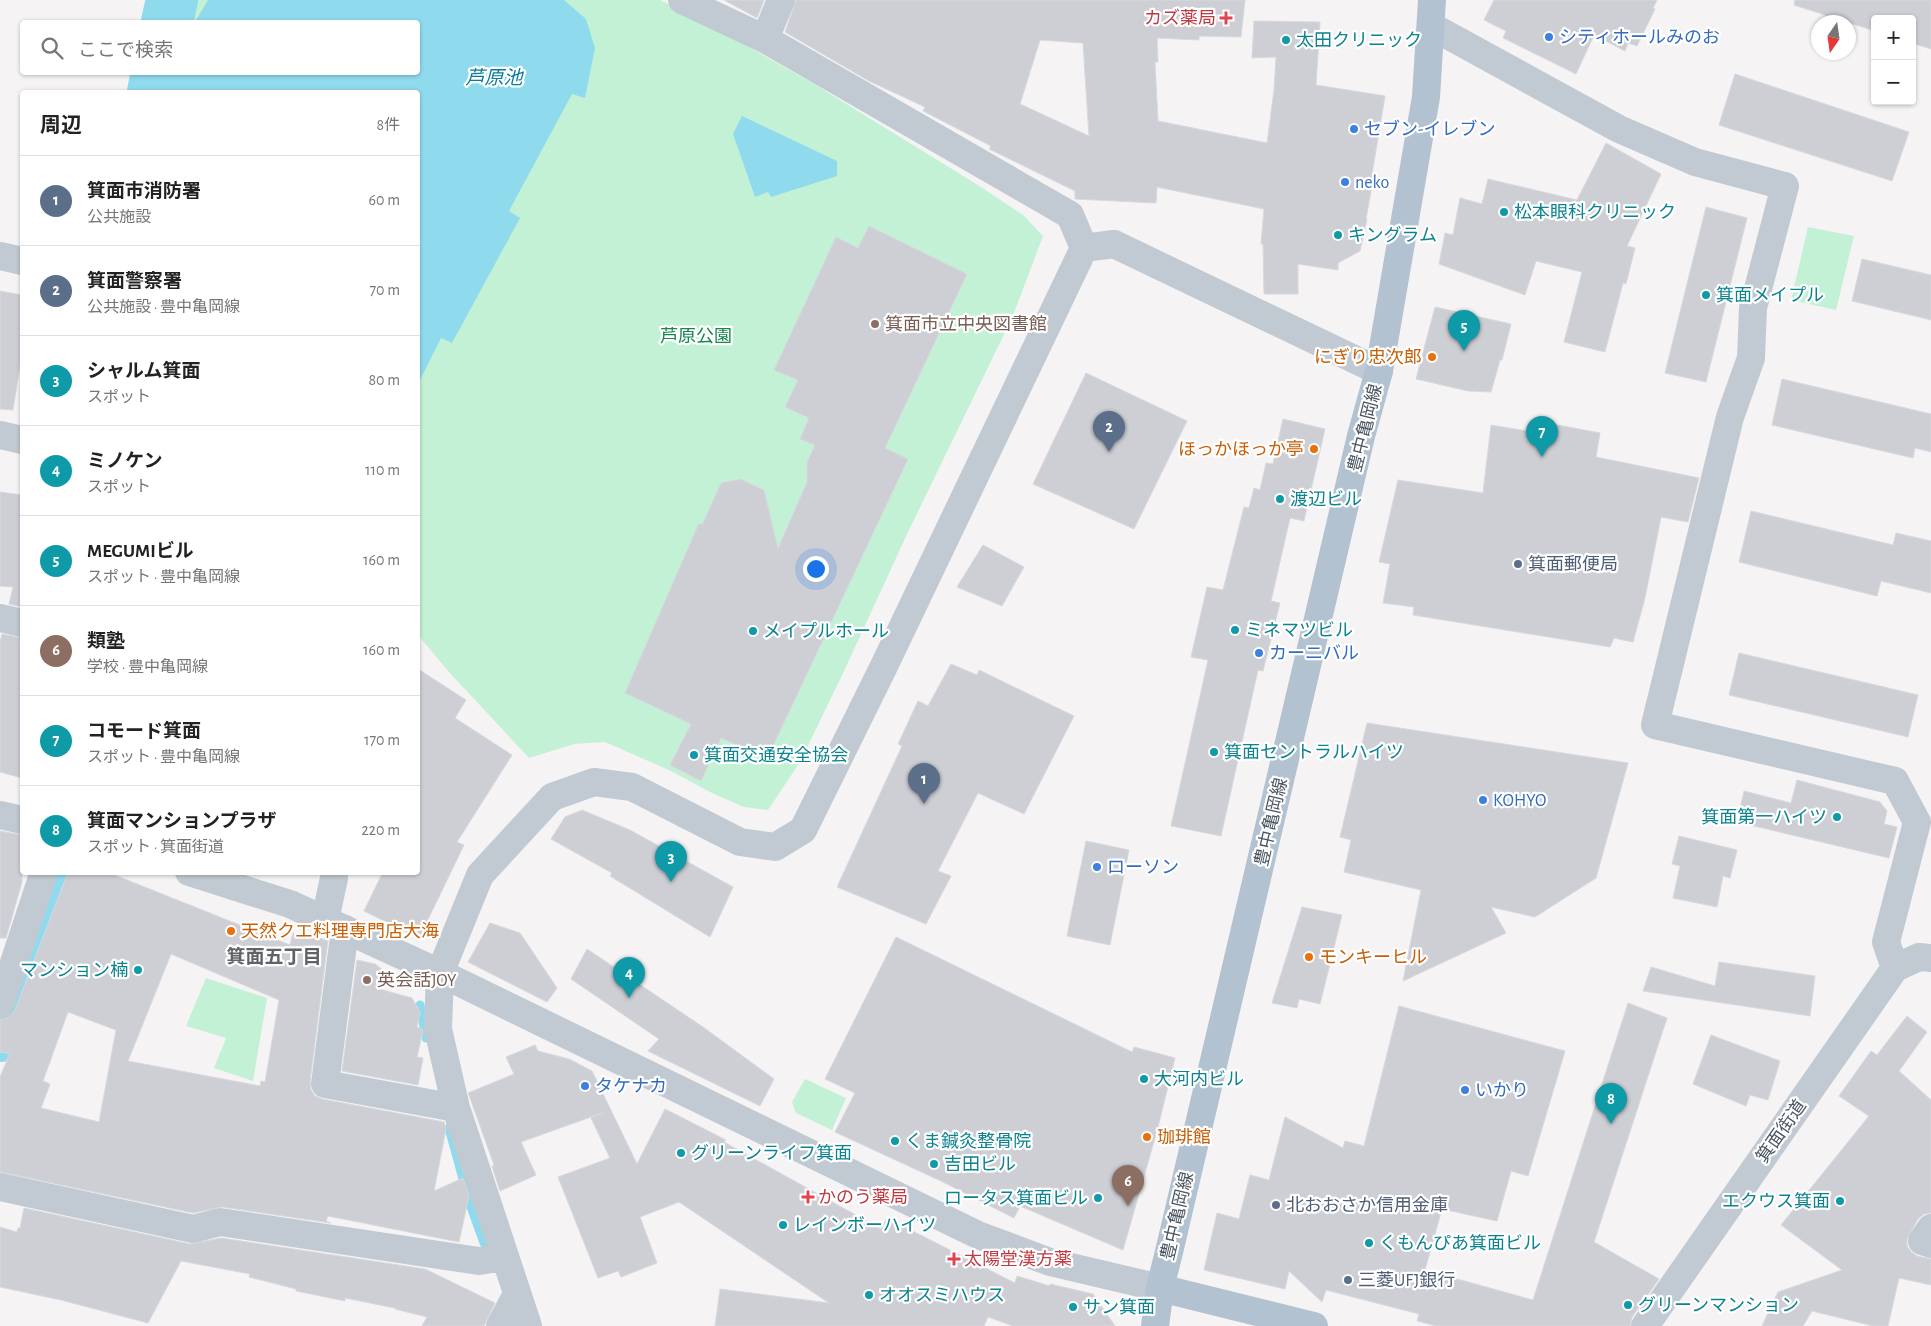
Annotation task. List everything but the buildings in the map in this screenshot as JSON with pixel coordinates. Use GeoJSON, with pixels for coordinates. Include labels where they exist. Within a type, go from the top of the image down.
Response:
{"type":"FeatureCollection","features":[{"type":"Feature","properties":{"kind":"main road","name":"豊中亀岡線"},"geometry":{"type":"LineString","coordinates":[[1155,1326],[1160,1288],[1361,436],[1379,371],[1426,97],[1429,7]]}},
{"type":"Feature","properties":{"kind":"main road"},"geometry":{"type":"LineString","coordinates":[[1160,1288],[1314,1326]]}},
{"type":"Feature","properties":{"kind":"street"},"geometry":{"type":"LineString","coordinates":[[528,1326],[456,1108],[438,1029],[440,973],[480,875],[552,798],[594,782],[632,787],[740,842],[775,846],[803,830],[884,666],[1084,248],[1070,215],[765,39],[682,0]]}},
{"type":"Feature","properties":{"kind":"street"},"geometry":{"type":"LineString","coordinates":[[765,39],[781,0]]}},
{"type":"Feature","properties":{"kind":"street"},"geometry":{"type":"LineString","coordinates":[[1429,7],[1619,129],[1695,162],[1784,186],[1753,308],[1751,358],[1730,417],[1655,725],[1894,781],[1917,822],[1886,942],[1894,968],[1920,957],[1931,958]]}},
{"type":"Feature","properties":{"kind":"street"},"geometry":{"type":"LineString","coordinates":[[1084,248],[1114,244],[1379,371]]}},
{"type":"Feature","properties":{"kind":"street"},"geometry":{"type":"LineString","coordinates":[[0,256],[20,261]]}},
{"type":"Feature","properties":{"kind":"street"},"geometry":{"type":"LineString","coordinates":[[0,435],[20,440]]}},
{"type":"Feature","properties":{"kind":"street"},"geometry":{"type":"LineString","coordinates":[[0,618],[20,623]]}},
{"type":"Feature","properties":{"kind":"street"},"geometry":{"type":"LineString","coordinates":[[0,815],[20,820]]}},
{"type":"Feature","properties":{"kind":"street"},"geometry":{"type":"LineString","coordinates":[[1,1000],[43,875]]}},
{"type":"Feature","properties":{"kind":"street"},"geometry":{"type":"LineString","coordinates":[[198,875],[290,904],[440,973],[978,1235],[1050,1262],[1160,1288]]}},
{"type":"Feature","properties":{"kind":"street"},"geometry":{"type":"LineString","coordinates":[[334,875],[335,925],[325,1084],[456,1108]]}},
{"type":"Feature","properties":{"kind":"street","name":"箕面街道"},"geometry":{"type":"LineString","coordinates":[[1645,1326],[1894,968]]}},
{"type":"Feature","properties":{"kind":"street"},"geometry":{"type":"LineString","coordinates":[[0,1186],[193,1229],[220,1222],[479,1261],[504,1257]]}},
{"type":"Feature","properties":{"kind":"street"},"geometry":{"type":"LineString","coordinates":[[1931,1228],[1922,1241],[1931,1244]]}},
{"type":"Feature","properties":{"kind":"street"},"geometry":{"type":"LineString","coordinates":[[500,1326],[517,1294]]}},
{"type":"Feature","properties":{"kind":"green space","name":"芦原公園"},"geometry":{"type":"Polygon","coordinates":[[[191,0],[660,0],[698,18],[814,84],[981,187],[1023,215],[1043,236],[1012,318],[908,532],[844,671],[800,762],[768,810],[744,807],[712,793],[671,771],[605,742],[574,744],[529,758],[449,672],[420,637],[420,90],[169,90],[172,75],[420,75],[420,20],[185,20],[191,0]]]}},
{"type":"Feature","properties":{"kind":"green space"},"geometry":{"type":"Polygon","coordinates":[[[1808,227],[1854,236],[1836,310],[1791,300],[1808,227]]]}},
{"type":"Feature","properties":{"kind":"green space"},"geometry":{"type":"Polygon","coordinates":[[[206,978],[267,998],[253,1081],[214,1068],[226,1038],[186,1026],[206,978]]]}},
{"type":"Feature","properties":{"kind":"green space"},"geometry":{"type":"Polygon","coordinates":[[[805,1079],[846,1098],[832,1130],[796,1113],[792,1102],[805,1079]]]}},
{"type":"Feature","properties":{"kind":"water","name":"芦原池"},"geometry":{"type":"Polygon","coordinates":[[[208,0],[564,0],[586,19],[595,48],[585,98],[572,94],[509,211],[520,218],[452,343],[441,338],[420,380],[420,90],[179,90],[182,75],[420,75],[420,20],[196,20],[208,0]]]}},
{"type":"Feature","properties":{"kind":"water"},"geometry":{"type":"Polygon","coordinates":[[[742,116],[837,161],[837,176],[771,197],[768,192],[755,197],[733,134],[742,116]]]}},
{"type":"Feature","properties":{"kind":"waterway"},"geometry":{"type":"LineString","coordinates":[[167,20],[172,0]]}},
{"type":"Feature","properties":{"kind":"waterway"},"geometry":{"type":"LineString","coordinates":[[153,90],[156,75]]}},
{"type":"Feature","properties":{"kind":"waterway"},"geometry":{"type":"LineString","coordinates":[[0,1036],[60,875]]}},
{"type":"Feature","properties":{"kind":"waterway"},"geometry":{"type":"LineString","coordinates":[[420,1005],[426,1038]]}},
{"type":"Feature","properties":{"kind":"waterway"},"geometry":{"type":"LineString","coordinates":[[449,1128],[470,1204],[484,1243]]}},
{"type":"Feature","properties":{"kind":"place","name":"カズ薬局"},"geometry":{"type":"Point","coordinates":[1226,18]}},
{"type":"Feature","properties":{"kind":"place","name":"シティホールみのお"},"geometry":{"type":"Point","coordinates":[1549,37]}},
{"type":"Feature","properties":{"kind":"place","name":"太田クリニック"},"geometry":{"type":"Point","coordinates":[1286,40]}},
{"type":"Feature","properties":{"kind":"place","name":"セブン-イレブン"},"geometry":{"type":"Point","coordinates":[1354,129]}},
{"type":"Feature","properties":{"kind":"place","name":"neko"},"geometry":{"type":"Point","coordinates":[1345,182]}},
{"type":"Feature","properties":{"kind":"place","name":"松本眼科クリニック"},"geometry":{"type":"Point","coordinates":[1504,212]}},
{"type":"Feature","properties":{"kind":"place","name":"キングラム"},"geometry":{"type":"Point","coordinates":[1338,235]}},
{"type":"Feature","properties":{"kind":"place","name":"箕面メイプル"},"geometry":{"type":"Point","coordinates":[1706,295]}},
{"type":"Feature","properties":{"kind":"place","name":"箕面市立中央図書館"},"geometry":{"type":"Point","coordinates":[875,324]}},
{"type":"Feature","properties":{"kind":"place","name":"MEGUMIビル"},"geometry":{"type":"Point","coordinates":[1464,351]}},
{"type":"Feature","properties":{"kind":"place","name":"にぎり忠次郎"},"geometry":{"type":"Point","coordinates":[1432,357]}},
{"type":"Feature","properties":{"kind":"place","name":"ほっかほっか亭"},"geometry":{"type":"Point","coordinates":[1314,449]}},
{"type":"Feature","properties":{"kind":"place","name":"箕面警察署"},"geometry":{"type":"Point","coordinates":[1109,452]}},
{"type":"Feature","properties":{"kind":"place","name":"コモード箕面"},"geometry":{"type":"Point","coordinates":[1542,457]}},
{"type":"Feature","properties":{"kind":"place","name":"渡辺ビル"},"geometry":{"type":"Point","coordinates":[1280,499]}},
{"type":"Feature","properties":{"kind":"place","name":"箕面郵便局"},"geometry":{"type":"Point","coordinates":[1518,564]}},
{"type":"Feature","properties":{"kind":"place","name":"ミネマツビル"},"geometry":{"type":"Point","coordinates":[1235,630]}},
{"type":"Feature","properties":{"kind":"place","name":"メイプルホール"},"geometry":{"type":"Point","coordinates":[753,631]}},
{"type":"Feature","properties":{"kind":"place","name":"カーニバル"},"geometry":{"type":"Point","coordinates":[1259,653]}},
{"type":"Feature","properties":{"kind":"place","name":"箕面セントラルハイツ"},"geometry":{"type":"Point","coordinates":[1214,752]}},
{"type":"Feature","properties":{"kind":"place","name":"箕面交通安全協会"},"geometry":{"type":"Point","coordinates":[694,755]}},
{"type":"Feature","properties":{"kind":"place","name":"KOHYO"},"geometry":{"type":"Point","coordinates":[1483,800]}},
{"type":"Feature","properties":{"kind":"place","name":"箕面市消防署"},"geometry":{"type":"Point","coordinates":[924,804]}},
{"type":"Feature","properties":{"kind":"place","name":"箕面第一ハイツ"},"geometry":{"type":"Point","coordinates":[1837,817]}},
{"type":"Feature","properties":{"kind":"place","name":"ローソン"},"geometry":{"type":"Point","coordinates":[1097,867]}},
{"type":"Feature","properties":{"kind":"place","name":"シャルム箕面"},"geometry":{"type":"Point","coordinates":[671,882]}},
{"type":"Feature","properties":{"kind":"place","name":"天然クエ料理専門店大海"},"geometry":{"type":"Point","coordinates":[231,931]}},
{"type":"Feature","properties":{"kind":"place","name":"モンキーヒル"},"geometry":{"type":"Point","coordinates":[1309,957]}},
{"type":"Feature","properties":{"kind":"place","name":"マンション楠"},"geometry":{"type":"Point","coordinates":[138,970]}},
{"type":"Feature","properties":{"kind":"place","name":"英会話JOY"},"geometry":{"type":"Point","coordinates":[367,980]}},
{"type":"Feature","properties":{"kind":"place","name":"ミノケン"},"geometry":{"type":"Point","coordinates":[629,998]}},
{"type":"Feature","properties":{"kind":"place","name":"大河内ビル"},"geometry":{"type":"Point","coordinates":[1144,1079]}},
{"type":"Feature","properties":{"kind":"place","name":"タケナカ"},"geometry":{"type":"Point","coordinates":[585,1086]}},
{"type":"Feature","properties":{"kind":"place","name":"いかり"},"geometry":{"type":"Point","coordinates":[1465,1090]}},
{"type":"Feature","properties":{"kind":"place","name":"箕面マンションプラザ"},"geometry":{"type":"Point","coordinates":[1611,1124]}},
{"type":"Feature","properties":{"kind":"place","name":"珈琲館"},"geometry":{"type":"Point","coordinates":[1147,1137]}},
{"type":"Feature","properties":{"kind":"place","name":"くま鍼灸整骨院"},"geometry":{"type":"Point","coordinates":[895,1141]}},
{"type":"Feature","properties":{"kind":"place","name":"グリーンライフ箕面"},"geometry":{"type":"Point","coordinates":[681,1153]}},
{"type":"Feature","properties":{"kind":"place","name":"吉田ビル"},"geometry":{"type":"Point","coordinates":[934,1164]}},
{"type":"Feature","properties":{"kind":"place","name":"かのう薬局"},"geometry":{"type":"Point","coordinates":[808,1197]}},
{"type":"Feature","properties":{"kind":"place","name":"ロータス箕面ビル"},"geometry":{"type":"Point","coordinates":[1098,1198]}},
{"type":"Feature","properties":{"kind":"place","name":"エクウス箕面"},"geometry":{"type":"Point","coordinates":[1840,1201]}},
{"type":"Feature","properties":{"kind":"place","name":"北おおさか信用金庫"},"geometry":{"type":"Point","coordinates":[1276,1205]}},
{"type":"Feature","properties":{"kind":"place","name":"類塾"},"geometry":{"type":"Point","coordinates":[1128,1206]}},
{"type":"Feature","properties":{"kind":"place","name":"レインボーハイツ"},"geometry":{"type":"Point","coordinates":[783,1225]}},
{"type":"Feature","properties":{"kind":"place","name":"くもんぴあ箕面ビル"},"geometry":{"type":"Point","coordinates":[1369,1243]}},
{"type":"Feature","properties":{"kind":"place","name":"太陽堂漢方薬"},"geometry":{"type":"Point","coordinates":[954,1259]}},
{"type":"Feature","properties":{"kind":"place","name":"三菱UFJ銀行"},"geometry":{"type":"Point","coordinates":[1348,1280]}},
{"type":"Feature","properties":{"kind":"place","name":"オオスミハウス"},"geometry":{"type":"Point","coordinates":[869,1295]}},
{"type":"Feature","properties":{"kind":"place","name":"グリーンマンション"},"geometry":{"type":"Point","coordinates":[1628,1305]}},
{"type":"Feature","properties":{"kind":"place","name":"サン箕面"},"geometry":{"type":"Point","coordinates":[1073,1307]}},
{"type":"Feature","properties":{"kind":"district","name":"箕面五丁目"},"geometry":{"type":"Point","coordinates":[274,956]}}]}
